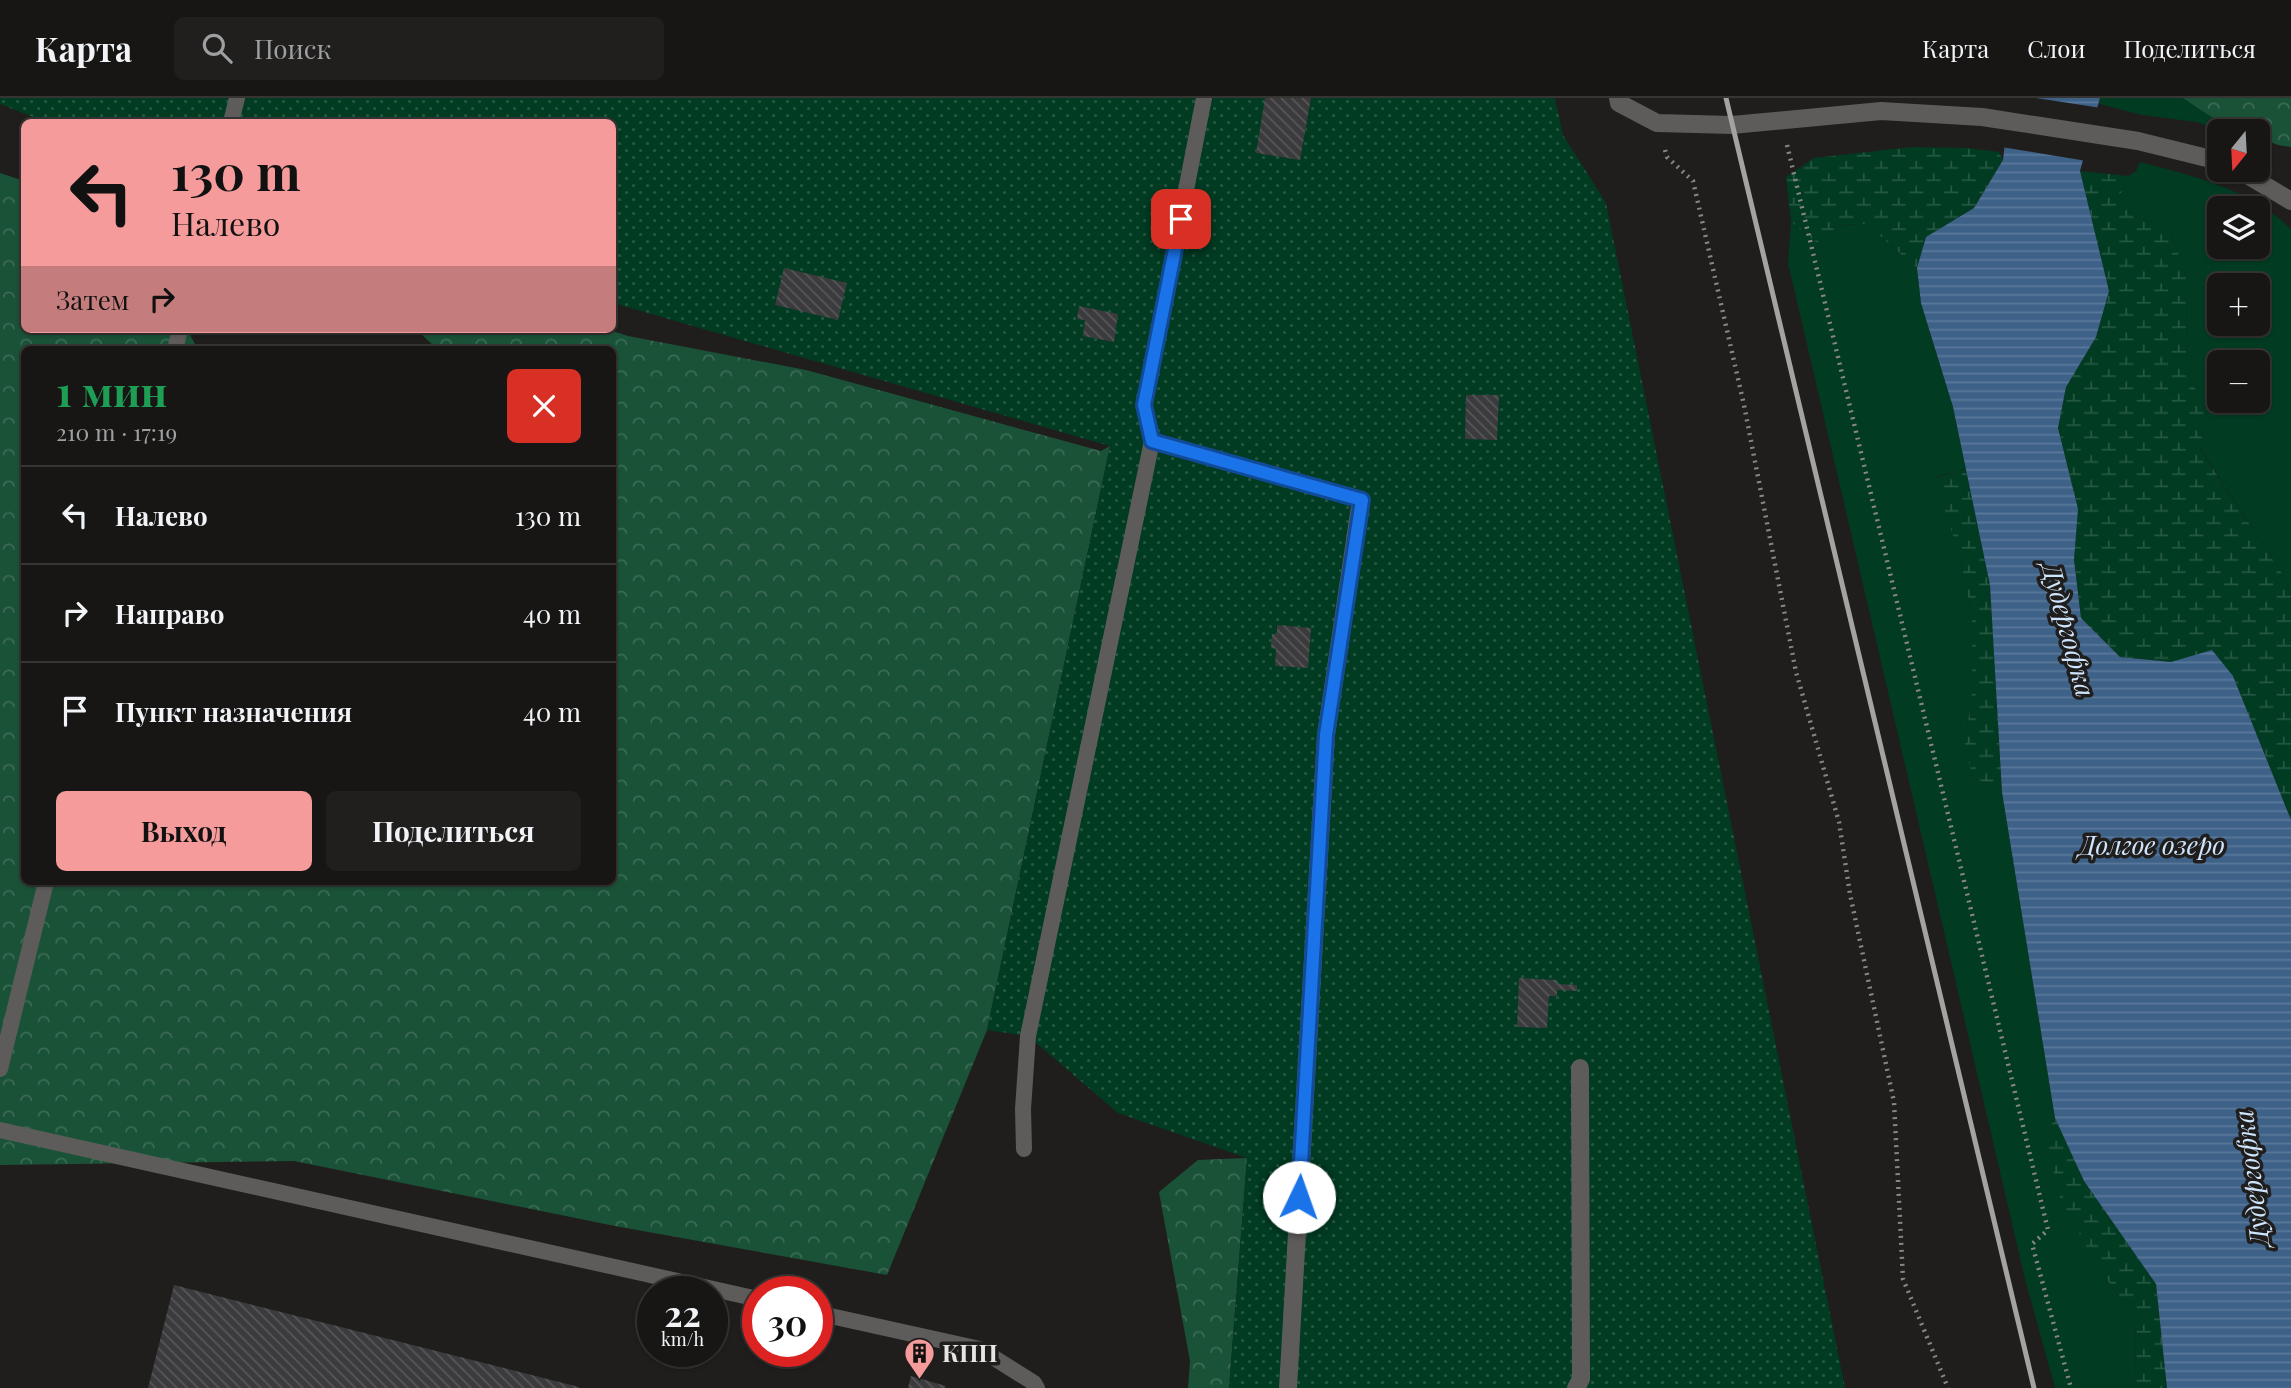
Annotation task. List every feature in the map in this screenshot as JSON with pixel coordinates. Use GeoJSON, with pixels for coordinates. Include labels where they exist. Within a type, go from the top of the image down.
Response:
{"type":"FeatureCollection","features":[{"type":"Feature","properties":{"kind":"street"},"geometry":{"type":"LineString","coordinates":[[1618,98],[1619,103],[1657,123],[1732,125],[1881,111],[1982,117],[2138,141],[2207,158]]}},
{"type":"Feature","properties":{"kind":"street"},"geometry":{"type":"LineString","coordinates":[[2259,182],[2291,201]]}},
{"type":"Feature","properties":{"kind":"street"},"geometry":{"type":"LineString","coordinates":[[1290,1388],[1326,735],[1362,500]]}},
{"type":"Feature","properties":{"kind":"street"},"geometry":{"type":"LineString","coordinates":[[1576,1388],[1581,1379],[1580,1068]]}},
{"type":"Feature","properties":{"kind":"lane"},"geometry":{"type":"LineString","coordinates":[[232,119],[237,98]]}},
{"type":"Feature","properties":{"kind":"lane"},"geometry":{"type":"LineString","coordinates":[[1024,1150],[1023,1109],[1028,1036],[1152,441],[1144,405],[1204,98]]}},
{"type":"Feature","properties":{"kind":"lane"},"geometry":{"type":"LineString","coordinates":[[1152,441],[1362,500]]}},
{"type":"Feature","properties":{"kind":"lane"},"geometry":{"type":"LineString","coordinates":[[0,1069],[45,885]]}},
{"type":"Feature","properties":{"kind":"lane"},"geometry":{"type":"LineString","coordinates":[[0,1130],[742,1295]]}},
{"type":"Feature","properties":{"kind":"lane"},"geometry":{"type":"LineString","coordinates":[[833,1316],[980,1349],[1034,1383],[1037,1388]]}},
{"type":"Feature","properties":{"kind":"path"},"geometry":{"type":"LineString","coordinates":[[1781,121],[2048,1230],[2032,1244],[2071,1388]]}},
{"type":"Feature","properties":{"kind":"path"},"geometry":{"type":"LineString","coordinates":[[1657,123],[1668,157],[1693,181],[1696,194],[1744,405],[1796,672],[1839,822],[1850,894],[1894,1102],[1903,1279],[1948,1388]]}},
{"type":"Feature","properties":{"kind":"green space"},"geometry":{"type":"Polygon","coordinates":[[[0,98],[1555,98],[1563,135],[1606,203],[1845,1388],[1229,1388],[1247,1158],[1118,1113],[1028,1036],[987,1030],[1110,446],[616,304],[616,119],[38,119],[0,104],[0,98]]]}},
{"type":"Feature","properties":{"kind":"green space"},"geometry":{"type":"Polygon","coordinates":[[[2100,98],[2183,98],[2215,119],[2207,119],[2207,126],[2142,115],[2099,104],[2100,98]]]}},
{"type":"Feature","properties":{"kind":"green space"},"geometry":{"type":"Polygon","coordinates":[[[2183,98],[2291,98],[2291,147],[2270,142],[2270,119],[2216,119],[2183,98]]]}},
{"type":"Feature","properties":{"kind":"green space"},"geometry":{"type":"Polygon","coordinates":[[[1912,147],[1968,148],[1999,152],[2003,160],[1974,208],[1926,237],[1917,268],[1866,224],[1835,225],[1827,251],[1791,222],[1786,177],[1814,158],[1912,147]]]}},
{"type":"Feature","properties":{"kind":"green space"},"geometry":{"type":"Polygon","coordinates":[[[2140,162],[2220,186],[2243,196],[2207,196],[2207,259],[2270,259],[2270,212],[2291,229],[2291,595],[2285,578],[2200,448],[2206,413],[2186,369],[2187,276],[2169,229],[2133,216],[2120,196],[2128,176],[2136,171],[2140,162]]]}},
{"type":"Feature","properties":{"kind":"green space"},"geometry":{"type":"Polygon","coordinates":[[[2080,171],[2128,176],[2120,196],[2133,216],[2169,229],[2187,276],[2186,368],[2206,413],[2200,449],[2285,578],[2291,595],[2291,820],[2233,676],[2171,662],[2120,657],[2081,618],[2074,560],[2078,509],[2058,428],[2066,387],[2096,337],[2109,291],[2080,171]]]}},
{"type":"Feature","properties":{"kind":"green space"},"geometry":{"type":"Polygon","coordinates":[[[0,173],[21,180],[21,333],[189,333],[196,346],[21,346],[21,885],[616,885],[616,346],[434,346],[420,333],[616,332],[806,370],[1101,451],[1110,446],[987,1030],[887,1275],[615,1226],[294,1161],[0,1165],[0,173]]]}},
{"type":"Feature","properties":{"kind":"green space"},"geometry":{"type":"Polygon","coordinates":[[[1791,222],[1827,251],[1835,225],[1866,224],[1917,268],[1921,303],[1953,407],[1966,469],[1936,477],[1961,561],[1972,619],[1972,692],[1965,744],[1972,776],[2002,792],[2055,1118],[2045,1138],[2097,1265],[2136,1322],[2135,1388],[2055,1388],[2025,1279],[1788,263],[1791,222]]]}},
{"type":"Feature","properties":{"kind":"green space"},"geometry":{"type":"Polygon","coordinates":[[[1966,469],[1990,585],[2002,792],[1972,776],[1965,744],[1972,692],[1972,619],[1961,561],[1935,478],[1966,469]]]}},
{"type":"Feature","properties":{"kind":"green space"},"geometry":{"type":"Polygon","coordinates":[[[2055,1118],[2084,1181],[2156,1284],[2167,1388],[2135,1388],[2136,1322],[2097,1265],[2061,1202],[2045,1137],[2055,1118]]]}},
{"type":"Feature","properties":{"kind":"green space"},"geometry":{"type":"Polygon","coordinates":[[[1247,1158],[1229,1388],[1188,1388],[1190,1361],[1159,1192],[1198,1160],[1247,1158]]]}},
{"type":"Feature","properties":{"kind":"water","name":"Долгое озеро"},"geometry":{"type":"Polygon","coordinates":[[[2010,98],[2100,98],[2080,171],[2109,291],[2096,337],[2066,387],[2058,428],[2078,509],[2074,560],[2081,618],[2120,657],[2171,662],[2212,650],[2233,676],[2291,820],[2291,1388],[2167,1388],[2156,1284],[2084,1181],[2055,1118],[2002,792],[1990,585],[1953,407],[1921,303],[1917,268],[1926,237],[1974,208],[2003,160],[2010,98]]]}},
{"type":"Feature","properties":{"kind":"pier"},"geometry":{"type":"Polygon","coordinates":[[[2006,98],[2036,98],[2101,108],[2087,161],[2001,147],[2006,98]]]}},
{"type":"Feature","properties":{"kind":"building"},"geometry":{"type":"Polygon","coordinates":[[[1265,98],[1311,98],[1300,160],[1256,153],[1265,98]]]}},
{"type":"Feature","properties":{"kind":"building"},"geometry":{"type":"Polygon","coordinates":[[[784,268],[847,283],[838,320],[775,305],[784,268]]]}},
{"type":"Feature","properties":{"kind":"building"},"geometry":{"type":"Polygon","coordinates":[[[1079,306],[1118,314],[1114,342],[1083,336],[1085,320],[1077,319],[1079,306]]]}},
{"type":"Feature","properties":{"kind":"building"},"geometry":{"type":"Polygon","coordinates":[[[1466,395],[1499,395],[1497,440],[1465,439],[1466,395]]]}},
{"type":"Feature","properties":{"kind":"building"},"geometry":{"type":"Polygon","coordinates":[[[1277,625],[1311,628],[1308,668],[1275,666],[1276,649],[1271,648],[1272,634],[1277,634],[1277,625]]]}},
{"type":"Feature","properties":{"kind":"building"},"geometry":{"type":"Polygon","coordinates":[[[1519,978],[1557,980],[1557,984],[1577,985],[1577,991],[1557,990],[1557,996],[1549,996],[1547,1028],[1517,1027],[1519,978]]]}},
{"type":"Feature","properties":{"kind":"building"},"geometry":{"type":"Polygon","coordinates":[[[174,1285],[579,1387],[579,1388],[148,1388],[174,1285]]]}},
{"type":"Feature","properties":{"kind":"building","name":"КПП"},"geometry":{"type":"Polygon","coordinates":[[[911,1376],[946,1386],[908,1388],[911,1376]]]}},
{"type":"Feature","properties":{"kind":"railway"},"geometry":{"type":"LineString","coordinates":[[1726,98],[2034,1388]]}},
{"type":"Feature","properties":{"kind":"place","name":"КПП"},"geometry":{"type":"Point","coordinates":[919,1381]}},
{"type":"Feature","properties":{"kind":"route"},"geometry":{"type":"LineString","coordinates":[[1181,219],[1144,405],[1152,441],[1362,500],[1326,735],[1299,1197]]}},
{"type":"Feature","properties":{"kind":"water label","name":"Дудергофка"},"geometry":{"type":"Point","coordinates":[2068,630]}},
{"type":"Feature","properties":{"kind":"water label","name":"Дудергофка"},"geometry":{"type":"Point","coordinates":[2252,1178]}}]}
